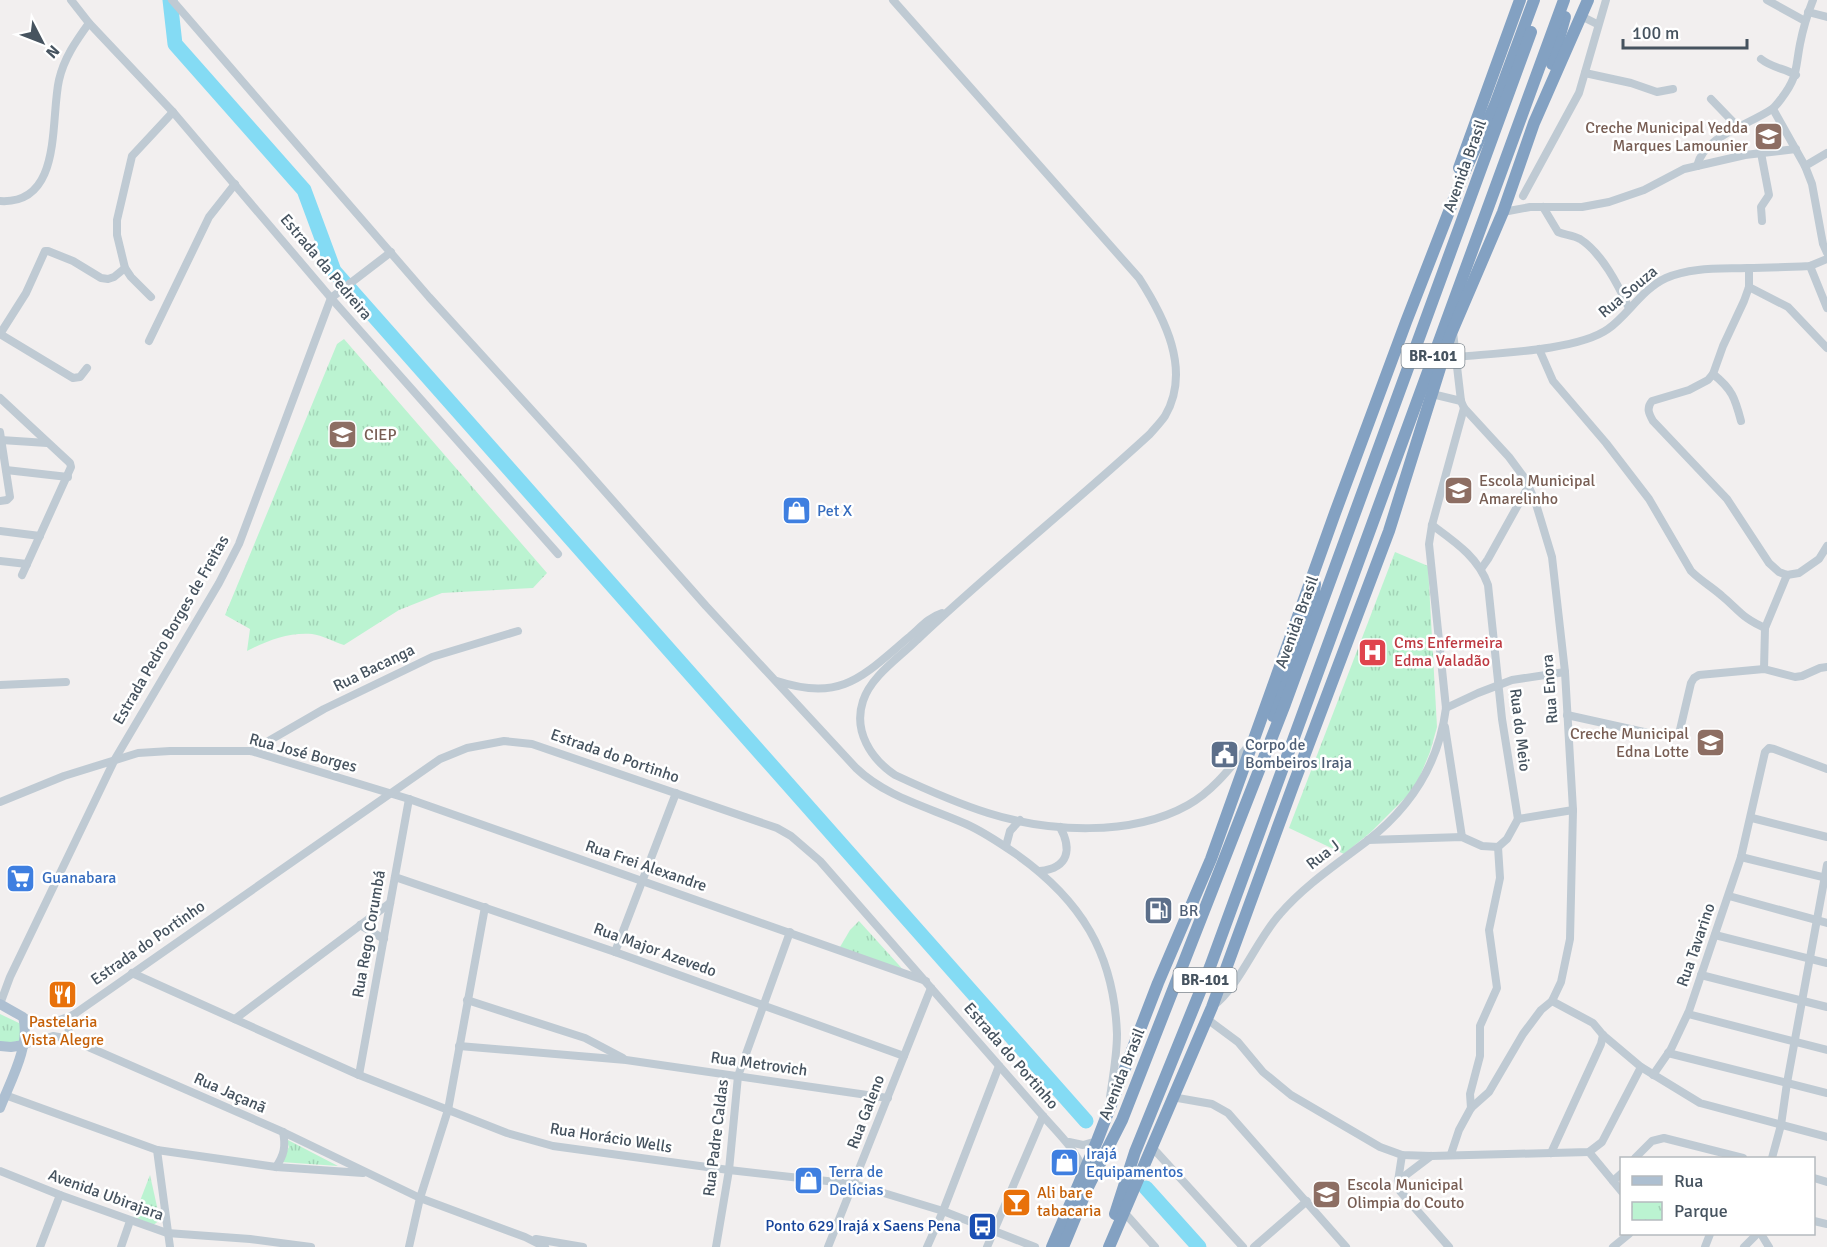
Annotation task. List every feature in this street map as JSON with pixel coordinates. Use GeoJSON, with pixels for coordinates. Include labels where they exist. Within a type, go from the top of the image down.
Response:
{"type":"FeatureCollection","features":[{"type":"Feature","properties":{"kind":"highway","name":"Avenida Brasil"},"geometry":{"type":"LineString","coordinates":[[1440,235],[1443,210],[1520,0]]}},
{"type":"Feature","properties":{"kind":"highway","name":"Avenida Brasil"},"geometry":{"type":"LineString","coordinates":[[1053,1247],[1158,983],[1211,859],[1318,560],[1419,289],[1464,173],[1495,105],[1534,0]]}},
{"type":"Feature","properties":{"kind":"highway","name":"Avenida Brasil"},"geometry":{"type":"LineString","coordinates":[[1063,1247],[1122,1120],[1255,780],[1496,131],[1542,0]]}},
{"type":"Feature","properties":{"kind":"highway"},"geometry":{"type":"LineString","coordinates":[[1534,123],[1558,46],[1566,0]]}},
{"type":"Feature","properties":{"kind":"highway","name":"BR-101"},"geometry":{"type":"LineString","coordinates":[[1102,1247],[1135,1152],[1210,967],[1566,0]]}},
{"type":"Feature","properties":{"kind":"highway"},"geometry":{"type":"LineString","coordinates":[[1534,123],[1587,0]]}},
{"type":"Feature","properties":{"kind":"highway","name":"BR-101"},"geometry":{"type":"LineString","coordinates":[[1109,1247],[1212,1007],[1389,531],[1453,329],[1503,212],[1534,123]]}},
{"type":"Feature","properties":{"kind":"highway"},"geometry":{"type":"LineString","coordinates":[[1419,289],[1483,149],[1496,131]]}},
{"type":"Feature","properties":{"kind":"highway"},"geometry":{"type":"LineString","coordinates":[[1255,780],[1279,693],[1313,600],[1318,560]]}},
{"type":"Feature","properties":{"kind":"main road"},"geometry":{"type":"LineString","coordinates":[[0,1004],[23,1017],[26,1032],[24,1045],[0,1108]]}},
{"type":"Feature","properties":{"kind":"main road"},"geometry":{"type":"LineString","coordinates":[[0,1046],[24,1045]]}},
{"type":"Feature","properties":{"kind":"street","name":"Estrada da Pedreira"},"geometry":{"type":"LineString","coordinates":[[71,0],[89,23],[173,112],[331,298],[558,554]]}},
{"type":"Feature","properties":{"kind":"street"},"geometry":{"type":"LineString","coordinates":[[172,0],[391,252],[706,606],[868,779],[904,798],[968,825],[1006,846],[1040,871],[1069,900],[1083,918],[1097,944],[1113,992],[1117,1037],[1109,1110]]}},
{"type":"Feature","properties":{"kind":"street"},"geometry":{"type":"LineString","coordinates":[[893,0],[1139,278],[1166,325],[1173,348],[1174,397],[1165,417],[1150,434],[948,612],[869,688],[860,711],[860,727],[864,742],[884,768],[910,782],[972,808],[1020,820],[1086,828],[1134,824],[1173,813],[1204,794],[1252,741]]}},
{"type":"Feature","properties":{"kind":"street"},"geometry":{"type":"LineString","coordinates":[[1523,196],[1579,93],[1597,24],[1606,0]]}},
{"type":"Feature","properties":{"kind":"street"},"geometry":{"type":"LineString","coordinates":[[1767,0],[1806,17],[1827,17]]}},
{"type":"Feature","properties":{"kind":"street"},"geometry":{"type":"LineString","coordinates":[[1697,166],[1702,152],[1738,127],[1773,109],[1796,75],[1806,17],[1812,0]]}},
{"type":"Feature","properties":{"kind":"street"},"geometry":{"type":"LineString","coordinates":[[1581,16],[1597,24]]}},
{"type":"Feature","properties":{"kind":"street"},"geometry":{"type":"LineString","coordinates":[[0,201],[11,202],[27,196],[36,187],[48,168],[59,81],[67,55],[89,23]]}},
{"type":"Feature","properties":{"kind":"street"},"geometry":{"type":"LineString","coordinates":[[1761,59],[1771,67],[1787,70],[1796,75]]}},
{"type":"Feature","properties":{"kind":"street"},"geometry":{"type":"LineString","coordinates":[[1585,73],[1631,83],[1657,92],[1673,89]]}},
{"type":"Feature","properties":{"kind":"street"},"geometry":{"type":"LineString","coordinates":[[1711,99],[1738,127]]}},
{"type":"Feature","properties":{"kind":"street"},"geometry":{"type":"LineString","coordinates":[[1773,109],[1805,166],[1812,184],[1827,253]]}},
{"type":"Feature","properties":{"kind":"street"},"geometry":{"type":"LineString","coordinates":[[151,297],[125,268],[116,228],[130,161],[137,150],[173,112]]}},
{"type":"Feature","properties":{"kind":"street"},"geometry":{"type":"LineString","coordinates":[[1503,212],[1530,207],[1582,207],[1609,202],[1644,190],[1684,169],[1761,153],[1796,149]]}},
{"type":"Feature","properties":{"kind":"street"},"geometry":{"type":"LineString","coordinates":[[1761,153],[1769,195],[1761,207],[1762,221]]}},
{"type":"Feature","properties":{"kind":"street"},"geometry":{"type":"LineString","coordinates":[[1805,166],[1827,153]]}},
{"type":"Feature","properties":{"kind":"street"},"geometry":{"type":"LineString","coordinates":[[149,341],[209,217],[235,184]]}},
{"type":"Feature","properties":{"kind":"street"},"geometry":{"type":"LineString","coordinates":[[1513,185],[1530,207]]}},
{"type":"Feature","properties":{"kind":"street"},"geometry":{"type":"LineString","coordinates":[[1543,207],[1558,231],[1577,237],[1597,256],[1614,277],[1629,308]]}},
{"type":"Feature","properties":{"kind":"street"},"geometry":{"type":"LineString","coordinates":[[87,368],[80,377],[73,378],[0,334],[26,293],[45,251],[48,250],[73,261],[101,278],[114,277],[125,268]]}},
{"type":"Feature","properties":{"kind":"street"},"geometry":{"type":"LineString","coordinates":[[331,298],[391,252]]}},
{"type":"Feature","properties":{"kind":"street"},"geometry":{"type":"LineString","coordinates":[[1827,259],[1810,266],[1827,309]]}},
{"type":"Feature","properties":{"kind":"street","name":"Rua Souza"},"geometry":{"type":"LineString","coordinates":[[1456,357],[1539,349],[1593,337],[1617,322],[1629,308],[1664,279],[1677,274],[1703,269],[1810,266]]}},
{"type":"Feature","properties":{"kind":"street"},"geometry":{"type":"LineString","coordinates":[[1749,268],[1749,287],[1713,374],[1708,380],[1689,390],[1652,401],[1648,413],[1727,499],[1768,563],[1779,572],[1786,575],[1799,573],[1814,564],[1827,546]]}},
{"type":"Feature","properties":{"kind":"street"},"geometry":{"type":"LineString","coordinates":[[1749,287],[1788,307],[1827,348]]}},
{"type":"Feature","properties":{"kind":"street","name":"Estrada Pedro Borges de Freitas"},"geometry":{"type":"LineString","coordinates":[[0,1004],[10,977],[115,759],[219,583],[239,544],[331,298]]}},
{"type":"Feature","properties":{"kind":"street"},"geometry":{"type":"LineString","coordinates":[[1432,394],[1463,405],[1453,329]]}},
{"type":"Feature","properties":{"kind":"street"},"geometry":{"type":"LineString","coordinates":[[1539,349],[1553,381],[1606,443],[1649,499],[1691,571],[1742,616],[1765,628]]}},
{"type":"Feature","properties":{"kind":"street"},"geometry":{"type":"LineString","coordinates":[[1713,374],[1728,386],[1736,401],[1741,421]]}},
{"type":"Feature","properties":{"kind":"street"},"geometry":{"type":"LineString","coordinates":[[0,398],[70,463],[71,471],[22,574]]}},
{"type":"Feature","properties":{"kind":"street","name":"Rua Enora"},"geometry":{"type":"LineString","coordinates":[[1463,405],[1521,472],[1536,504],[1552,556],[1565,672],[1574,810],[1568,951],[1561,982],[1552,1001]]}},
{"type":"Feature","properties":{"kind":"street","name":"Rua J"},"geometry":{"type":"LineString","coordinates":[[1212,1007],[1226,993],[1268,929],[1284,909],[1328,869],[1368,840],[1399,812],[1415,793],[1434,757],[1444,724],[1446,708],[1444,673],[1429,554],[1432,525],[1463,405]]}},
{"type":"Feature","properties":{"kind":"street"},"geometry":{"type":"LineString","coordinates":[[0,501],[10,497],[1,436],[48,443]]}},
{"type":"Feature","properties":{"kind":"street"},"geometry":{"type":"LineString","coordinates":[[6,470],[68,477]]}},
{"type":"Feature","properties":{"kind":"street"},"geometry":{"type":"LineString","coordinates":[[1481,569],[1528,487]]}},
{"type":"Feature","properties":{"kind":"street","name":"Rua do Meio"},"geometry":{"type":"LineString","coordinates":[[1432,525],[1458,545],[1481,569],[1490,593],[1502,719],[1518,819]]}},
{"type":"Feature","properties":{"kind":"street"},"geometry":{"type":"LineString","coordinates":[[0,531],[40,536]]}},
{"type":"Feature","properties":{"kind":"street"},"geometry":{"type":"LineString","coordinates":[[0,561],[27,564]]}},
{"type":"Feature","properties":{"kind":"street"},"geometry":{"type":"LineString","coordinates":[[1764,669],[1765,628],[1786,575]]}},
{"type":"Feature","properties":{"kind":"street"},"geometry":{"type":"LineString","coordinates":[[776,681],[819,689],[844,685],[855,680],[885,658],[936,615],[948,612]]}},
{"type":"Feature","properties":{"kind":"street","name":"Rua Bacanga"},"geometry":{"type":"LineString","coordinates":[[251,751],[324,709],[432,657],[518,631]]}},
{"type":"Feature","properties":{"kind":"street"},"geometry":{"type":"LineString","coordinates":[[1567,715],[1667,738],[1676,737],[1682,728],[1694,678],[1708,674],[1764,669],[1795,677],[1827,667]]}},
{"type":"Feature","properties":{"kind":"street"},"geometry":{"type":"LineString","coordinates":[[1446,708],[1498,684],[1565,672]]}},
{"type":"Feature","properties":{"kind":"street"},"geometry":{"type":"LineString","coordinates":[[0,684],[66,682]]}},
{"type":"Feature","properties":{"kind":"street","name":"Rua J"},"geometry":{"type":"LineString","coordinates":[[1444,724],[1462,837]]}},
{"type":"Feature","properties":{"kind":"street","name":"Estrada do Portinho"},"geometry":{"type":"LineString","coordinates":[[55,1022],[73,1014],[440,759],[467,748],[504,741],[532,744],[550,748],[777,828],[791,836],[820,861],[1043,1116],[1068,1141],[1084,1170]]}},
{"type":"Feature","properties":{"kind":"street","name":"Rua Tavarino"},"geometry":{"type":"LineString","coordinates":[[1653,1075],[1668,1053],[1688,1014],[1742,857],[1767,749],[1774,749],[1827,769]]}},
{"type":"Feature","properties":{"kind":"street","name":"Rua José Borges"},"geometry":{"type":"LineString","coordinates":[[0,802],[64,776],[115,759],[152,752],[251,751],[390,794]]}},
{"type":"Feature","properties":{"kind":"street"},"geometry":{"type":"LineString","coordinates":[[615,952],[676,793]]}},
{"type":"Feature","properties":{"kind":"street","name":"Rua Frei Alexandre"},"geometry":{"type":"LineString","coordinates":[[390,794],[790,932],[890,968],[929,985]]}},
{"type":"Feature","properties":{"kind":"street","name":"Rua Rego Corumbá"},"geometry":{"type":"LineString","coordinates":[[359,1075],[409,799]]}},
{"type":"Feature","properties":{"kind":"street"},"geometry":{"type":"LineString","coordinates":[[1368,840],[1462,837],[1482,846],[1498,847],[1507,839],[1518,819],[1574,810]]}},
{"type":"Feature","properties":{"kind":"street"},"geometry":{"type":"LineString","coordinates":[[1752,818],[1827,837]]}},
{"type":"Feature","properties":{"kind":"street"},"geometry":{"type":"LineString","coordinates":[[1006,846],[1010,831],[1020,820]]}},
{"type":"Feature","properties":{"kind":"street"},"geometry":{"type":"LineString","coordinates":[[1040,871],[1056,867],[1067,854],[1066,840],[1060,826]]}},
{"type":"Feature","properties":{"kind":"street"},"geometry":{"type":"LineString","coordinates":[[1471,1108],[1470,1094],[1480,1056],[1480,1026],[1497,988],[1489,930],[1499,888],[1498,847]]}},
{"type":"Feature","properties":{"kind":"street"},"geometry":{"type":"LineString","coordinates":[[1742,857],[1826,878]]}},
{"type":"Feature","properties":{"kind":"street"},"geometry":{"type":"LineString","coordinates":[[1772,1157],[1781,1125],[1827,865]]}},
{"type":"Feature","properties":{"kind":"street","name":"Rua Major Azevedo"},"geometry":{"type":"LineString","coordinates":[[395,877],[485,906],[904,1056]]}},
{"type":"Feature","properties":{"kind":"street"},"geometry":{"type":"LineString","coordinates":[[1729,896],[1827,923]]}},
{"type":"Feature","properties":{"kind":"street"},"geometry":{"type":"LineString","coordinates":[[235,1019],[390,903]]}},
{"type":"Feature","properties":{"kind":"street"},"geometry":{"type":"LineString","coordinates":[[409,1247],[420,1198],[448,1110],[485,906]]}},
{"type":"Feature","properties":{"kind":"street"},"geometry":{"type":"LineString","coordinates":[[360,925],[384,939]]}},
{"type":"Feature","properties":{"kind":"street","name":"Rua Padre Caldas"},"geometry":{"type":"LineString","coordinates":[[716,1247],[729,1170],[738,1076],[790,932]]}},
{"type":"Feature","properties":{"kind":"street"},"geometry":{"type":"LineString","coordinates":[[1715,935],[1827,963]]}},
{"type":"Feature","properties":{"kind":"street"},"geometry":{"type":"LineString","coordinates":[[890,968],[902,963],[903,956]]}},
{"type":"Feature","properties":{"kind":"street","name":"Rua Horácio Wells"},"geometry":{"type":"LineString","coordinates":[[132,973],[359,1075],[507,1133],[553,1146],[854,1184],[943,1211],[1035,1247]]}},
{"type":"Feature","properties":{"kind":"street"},"geometry":{"type":"LineString","coordinates":[[1701,975],[1827,1007]]}},
{"type":"Feature","properties":{"kind":"street","name":"Rua Galeno"},"geometry":{"type":"LineString","coordinates":[[828,1247],[888,1098],[929,985]]}},
{"type":"Feature","properties":{"kind":"street","name":"Rua Metrovich"},"geometry":{"type":"LineString","coordinates":[[467,1000],[585,1038],[626,1060]]}},
{"type":"Feature","properties":{"kind":"street"},"geometry":{"type":"LineString","coordinates":[[1451,1154],[1459,1130],[1471,1108],[1489,1092],[1526,1029],[1541,1010],[1552,1001],[1593,1023],[1603,1035],[1641,1067],[1688,1097],[1712,1108],[1827,1137]]}},
{"type":"Feature","properties":{"kind":"street"},"geometry":{"type":"LineString","coordinates":[[70,1039],[68,1030],[73,1014]]}},
{"type":"Feature","properties":{"kind":"street"},"geometry":{"type":"LineString","coordinates":[[1688,1014],[1827,1050]]}},
{"type":"Feature","properties":{"kind":"street"},"geometry":{"type":"LineString","coordinates":[[23,1017],[40,1023],[55,1022],[56,1036]]}},
{"type":"Feature","properties":{"kind":"street"},"geometry":{"type":"LineString","coordinates":[[1207,1019],[1238,1042],[1263,1072],[1291,1095],[1366,1140],[1402,1155],[1589,1152],[1602,1142],[1641,1067]]}},
{"type":"Feature","properties":{"kind":"street"},"geometry":{"type":"LineString","coordinates":[[1551,1153],[1603,1035]]}},
{"type":"Feature","properties":{"kind":"street","name":"Rua Jaçanã"},"geometry":{"type":"LineString","coordinates":[[24,1045],[42,1038],[56,1036],[70,1039],[283,1132],[420,1198],[525,1238]]}},
{"type":"Feature","properties":{"kind":"street","name":"Rua Metrovich"},"geometry":{"type":"LineString","coordinates":[[459,1046],[626,1060],[888,1098]]}},
{"type":"Feature","properties":{"kind":"street"},"geometry":{"type":"LineString","coordinates":[[1668,1053],[1827,1094]]}},
{"type":"Feature","properties":{"kind":"street"},"geometry":{"type":"LineString","coordinates":[[927,1247],[999,1066]]}},
{"type":"Feature","properties":{"kind":"street"},"geometry":{"type":"LineString","coordinates":[[5,1095],[157,1150],[276,1167],[367,1173]]}},
{"type":"Feature","properties":{"kind":"street"},"geometry":{"type":"LineString","coordinates":[[1172,1097],[1212,1104],[1221,1108],[1346,1247]]}},
{"type":"Feature","properties":{"kind":"street"},"geometry":{"type":"LineString","coordinates":[[987,1247],[1043,1116]]}},
{"type":"Feature","properties":{"kind":"street"},"geometry":{"type":"LineString","coordinates":[[276,1167],[284,1152],[283,1132]]}},
{"type":"Feature","properties":{"kind":"street"},"geometry":{"type":"LineString","coordinates":[[1636,1157],[1652,1141],[1664,1138],[1739,1157]]}},
{"type":"Feature","properties":{"kind":"street"},"geometry":{"type":"LineString","coordinates":[[1068,1141],[1083,1145],[1097,1141]]}},
{"type":"Feature","properties":{"kind":"street"},"geometry":{"type":"LineString","coordinates":[[1151,1146],[1243,1247]]}},
{"type":"Feature","properties":{"kind":"street"},"geometry":{"type":"LineString","coordinates":[[157,1150],[170,1247]]}},
{"type":"Feature","properties":{"kind":"street"},"geometry":{"type":"LineString","coordinates":[[1589,1152],[1620,1190]]}},
{"type":"Feature","properties":{"kind":"street"},"geometry":{"type":"LineString","coordinates":[[1402,1155],[1398,1186],[1403,1195],[1449,1247]]}},
{"type":"Feature","properties":{"kind":"street"},"geometry":{"type":"LineString","coordinates":[[1398,1181],[1431,1155]]}},
{"type":"Feature","properties":{"kind":"street","name":"Avenida Ubirajara"},"geometry":{"type":"LineString","coordinates":[[0,1171],[167,1233],[251,1243],[311,1247]]}},
{"type":"Feature","properties":{"kind":"street"},"geometry":{"type":"LineString","coordinates":[[1612,1181],[1620,1175]]}},
{"type":"Feature","properties":{"kind":"street"},"geometry":{"type":"LineString","coordinates":[[40,1247],[60,1195]]}},
{"type":"Feature","properties":{"kind":"street"},"geometry":{"type":"LineString","coordinates":[[1254,1247],[1307,1201]]}},
{"type":"Feature","properties":{"kind":"street"},"geometry":{"type":"LineString","coordinates":[[1123,1211],[1155,1247]]}},
{"type":"Feature","properties":{"kind":"street"},"geometry":{"type":"LineString","coordinates":[[121,1247],[130,1221]]}},
{"type":"Feature","properties":{"kind":"street"},"geometry":{"type":"LineString","coordinates":[[1613,1247],[1627,1235]]}},
{"type":"Feature","properties":{"kind":"street"},"geometry":{"type":"LineString","coordinates":[[1744,1247],[1757,1235]]}},
{"type":"Feature","properties":{"kind":"street"},"geometry":{"type":"LineString","coordinates":[[525,1238],[545,1247]]}},
{"type":"Feature","properties":{"kind":"street"},"geometry":{"type":"LineString","coordinates":[[525,1238],[583,1247]]}},
{"type":"Feature","properties":{"kind":"green space"},"geometry":{"type":"Polygon","coordinates":[[[344,339],[547,573],[533,588],[442,593],[399,610],[344,645],[312,634],[295,634],[278,638],[247,651],[250,629],[225,615],[337,344],[344,339]]]}},
{"type":"Feature","properties":{"kind":"green space"},"geometry":{"type":"Polygon","coordinates":[[[1395,552],[1428,566],[1437,727],[1418,781],[1409,794],[1371,832],[1344,854],[1289,828],[1395,552]]]}},
{"type":"Feature","properties":{"kind":"green space"},"geometry":{"type":"Polygon","coordinates":[[[859,921],[907,974],[840,947],[850,930],[859,921]]]}},
{"type":"Feature","properties":{"kind":"green space"},"geometry":{"type":"Polygon","coordinates":[[[0,1014],[21,1024],[20,1041],[0,1044],[0,1014]]]}},
{"type":"Feature","properties":{"kind":"green space"},"geometry":{"type":"Polygon","coordinates":[[[286,1139],[338,1166],[281,1162],[289,1147],[286,1139]]]}},
{"type":"Feature","properties":{"kind":"green space"},"geometry":{"type":"Polygon","coordinates":[[[150,1175],[160,1220],[152,1226],[133,1219],[150,1175]]]}},
{"type":"Feature","properties":{"kind":"waterway"},"geometry":{"type":"LineString","coordinates":[[170,0],[175,44],[304,190],[334,271],[1086,1121]]}},
{"type":"Feature","properties":{"kind":"waterway"},"geometry":{"type":"LineString","coordinates":[[1146,1188],[1199,1247]]}},
{"type":"Feature","properties":{"kind":"place","name":"Creche Municipal Yedda Marques Lamounier"},"geometry":{"type":"Point","coordinates":[1769,137]}},
{"type":"Feature","properties":{"kind":"place","name":"CIEP"},"geometry":{"type":"Point","coordinates":[343,435]}},
{"type":"Feature","properties":{"kind":"place","name":"Escola Municipal Amarelinho"},"geometry":{"type":"Point","coordinates":[1458,490]}},
{"type":"Feature","properties":{"kind":"place","name":"Pet X"},"geometry":{"type":"Point","coordinates":[796,511]}},
{"type":"Feature","properties":{"kind":"place","name":"Cms Enfermeira Edma Valadão"},"geometry":{"type":"Point","coordinates":[1373,652]}},
{"type":"Feature","properties":{"kind":"place","name":"Creche Municipal Edna Lotte"},"geometry":{"type":"Point","coordinates":[1710,743]}},
{"type":"Feature","properties":{"kind":"place","name":"Corpo de Bombeiros Iraja"},"geometry":{"type":"Point","coordinates":[1224,754]}},
{"type":"Feature","properties":{"kind":"place","name":"Guanabara"},"geometry":{"type":"Point","coordinates":[21,878]}},
{"type":"Feature","properties":{"kind":"place","name":"BR"},"geometry":{"type":"Point","coordinates":[1158,911]}},
{"type":"Feature","properties":{"kind":"place","name":"Pastelaria Vista Alegre"},"geometry":{"type":"Point","coordinates":[63,994]}},
{"type":"Feature","properties":{"kind":"place","name":"Irajá Equipamentos"},"geometry":{"type":"Point","coordinates":[1065,1163]}},
{"type":"Feature","properties":{"kind":"place","name":"Terra de Delícias"},"geometry":{"type":"Point","coordinates":[808,1181]}},
{"type":"Feature","properties":{"kind":"place","name":"Escola Municipal Olimpia do Couto"},"geometry":{"type":"Point","coordinates":[1326,1194]}},
{"type":"Feature","properties":{"kind":"place","name":"Ali bar e tabacaria"},"geometry":{"type":"Point","coordinates":[1016,1202]}},
{"type":"Feature","properties":{"kind":"place","name":"Ponto 629 Irajá x Saens Pena"},"geometry":{"type":"Point","coordinates":[982,1226]}}]}
